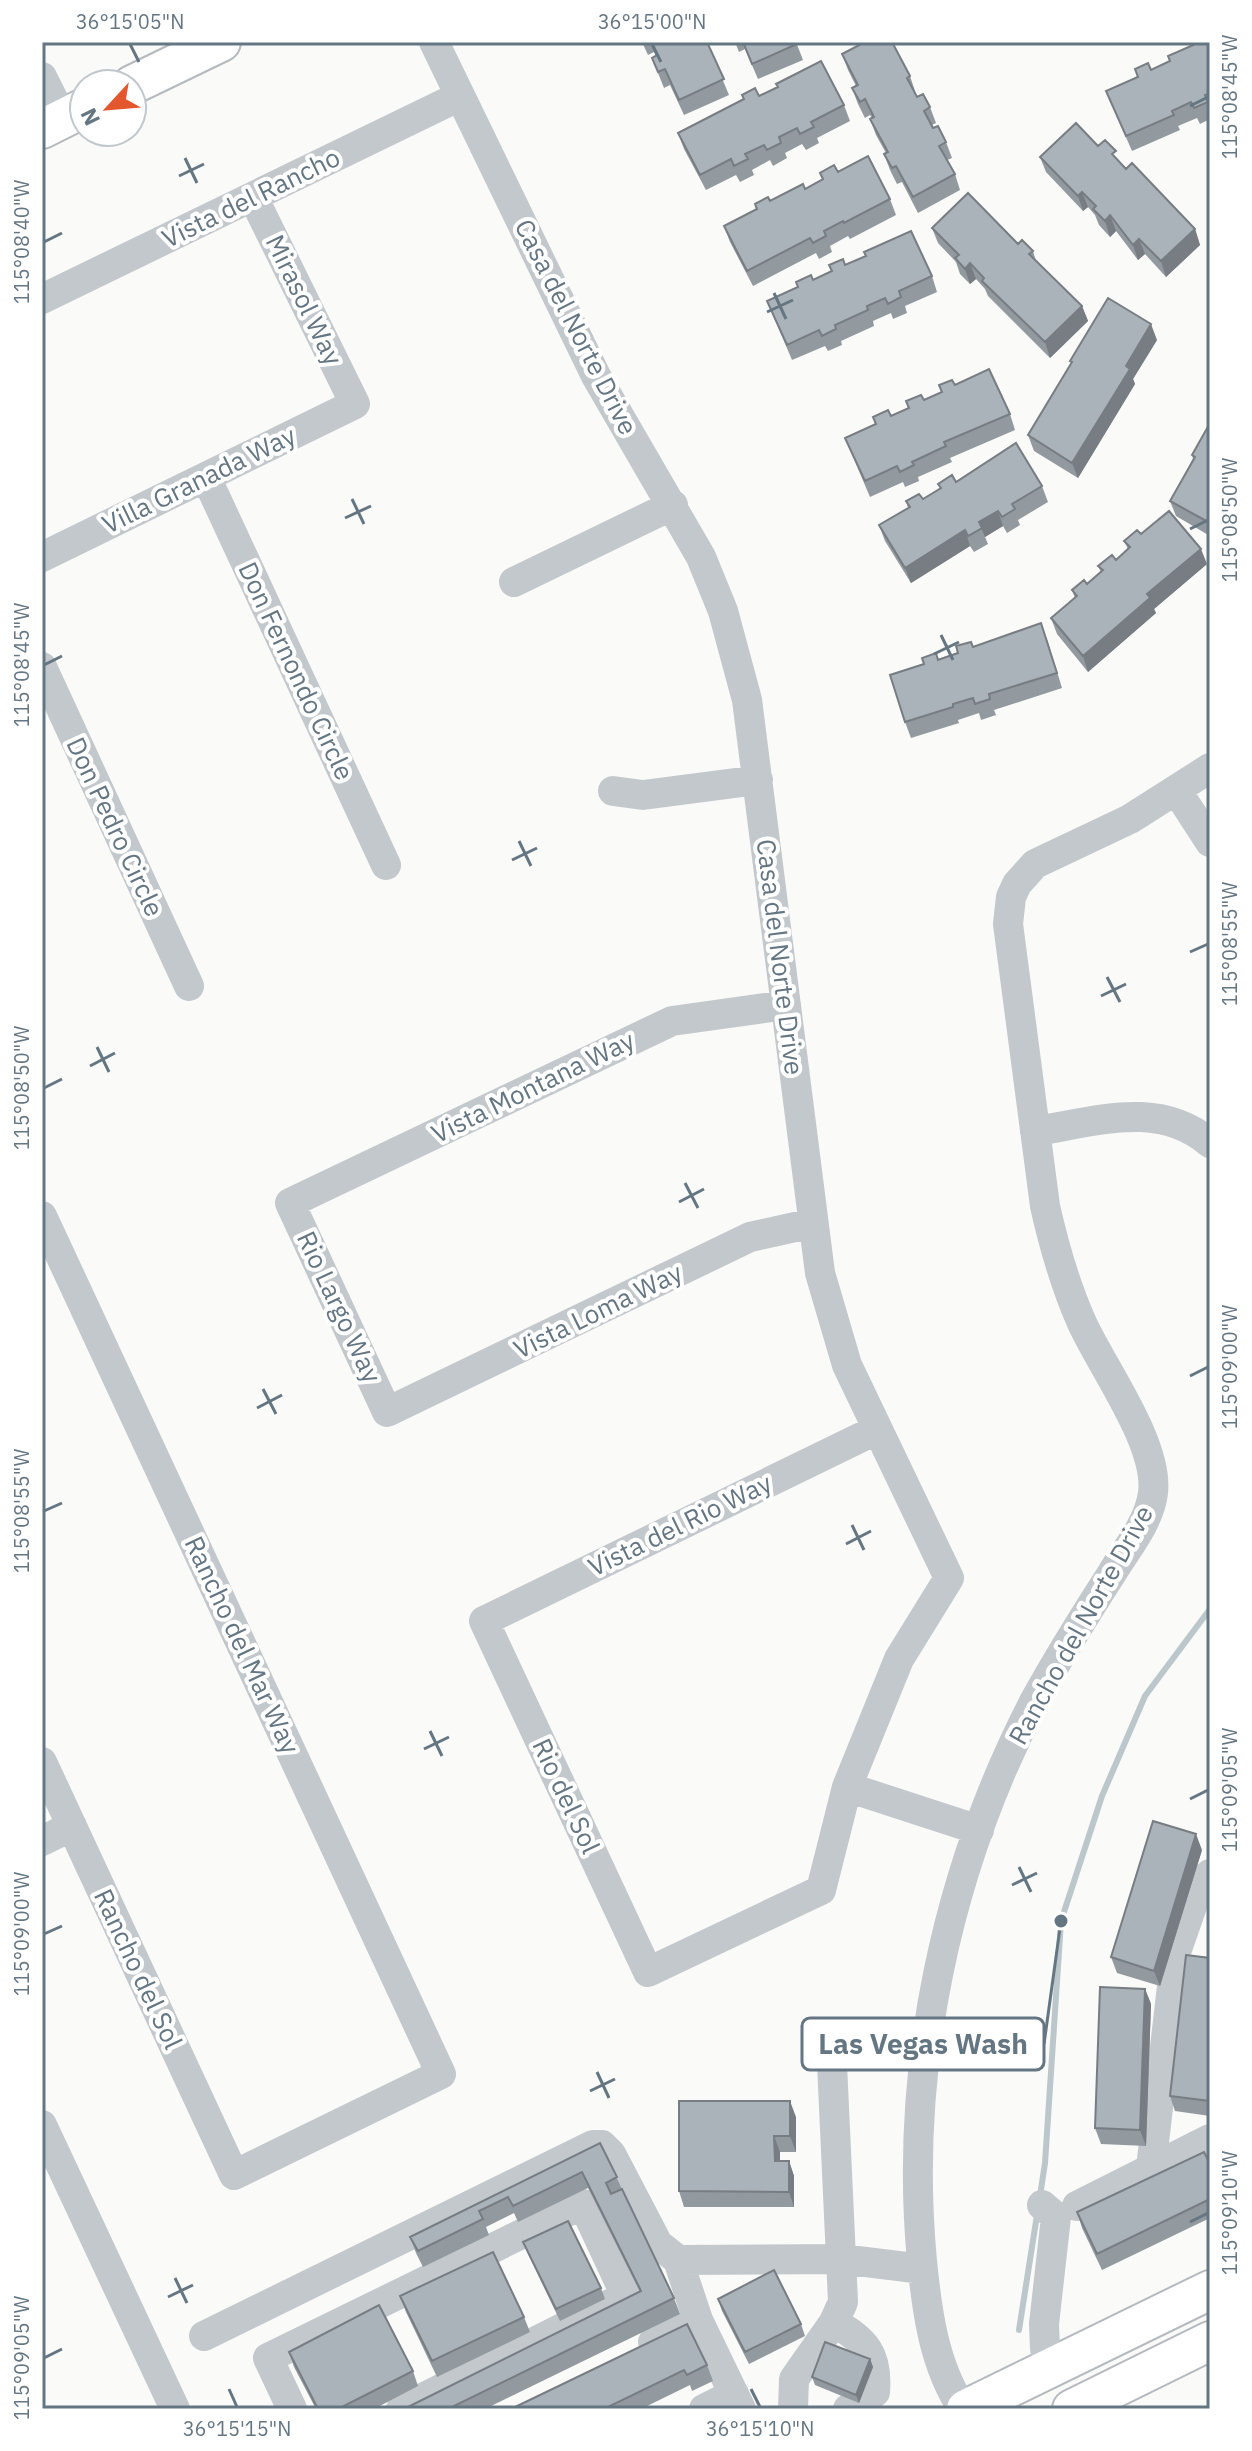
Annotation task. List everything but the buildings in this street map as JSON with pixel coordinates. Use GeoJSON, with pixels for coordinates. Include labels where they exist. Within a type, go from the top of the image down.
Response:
{"type":"FeatureCollection","features":[{"type":"Feature","properties":{"kind":"main road"},"geometry":{"type":"LineString","coordinates":[[148,77],[221,42]]}},
{"type":"Feature","properties":{"kind":"main road"},"geometry":{"type":"LineString","coordinates":[[964,2409],[1210,2290]]}},
{"type":"Feature","properties":{"kind":"main road"},"geometry":{"type":"LineString","coordinates":[[1072,2409],[1210,2341]]}},
{"type":"Feature","properties":{"kind":"street","name":"Casa del Norte Drive"},"geometry":{"type":"LineString","coordinates":[[434,42],[596,376],[673,505],[701,557],[723,611],[747,700],[820,1273],[847,1365],[949,1578],[899,1659],[847,1787],[821,1890]]}},
{"type":"Feature","properties":{"kind":"street"},"geometry":{"type":"LineString","coordinates":[[42,77],[63,119]]}},
{"type":"Feature","properties":{"kind":"street","name":"Vista del Rancho"},"geometry":{"type":"LineString","coordinates":[[42,299],[460,96]]}},
{"type":"Feature","properties":{"kind":"street","name":"Mirasol Way"},"geometry":{"type":"LineString","coordinates":[[253,197],[355,404]]}},
{"type":"Feature","properties":{"kind":"street","name":"Villa Granada Way"},"geometry":{"type":"LineString","coordinates":[[42,557],[355,404]]}},
{"type":"Feature","properties":{"kind":"street","name":"Don Fernondo Circle"},"geometry":{"type":"LineString","coordinates":[[206,477],[386,865]]}},
{"type":"Feature","properties":{"kind":"street"},"geometry":{"type":"LineString","coordinates":[[514,582],[673,505]]}},
{"type":"Feature","properties":{"kind":"street","name":"Don Pedro Circle"},"geometry":{"type":"LineString","coordinates":[[42,667],[189,986]]}},
{"type":"Feature","properties":{"kind":"street","name":"Rancho del Norte Drive"},"geometry":{"type":"LineString","coordinates":[[964,2409],[949,2384],[937,2351],[923,2269],[917,2185],[918,2128],[927,2039],[942,1957],[955,1901],[1006,1762],[1061,1654],[1142,1525],[1153,1490],[1146,1445],[1083,1324],[1060,1266],[1045,1206],[1008,924],[1011,897],[1024,873],[1046,856],[1130,819],[1210,768]]}},
{"type":"Feature","properties":{"kind":"street"},"geometry":{"type":"LineString","coordinates":[[613,791],[643,795],[758,780]]}},
{"type":"Feature","properties":{"kind":"street"},"geometry":{"type":"LineString","coordinates":[[1177,791],[1210,842]]}},
{"type":"Feature","properties":{"kind":"street","name":"Vista Montana Way"},"geometry":{"type":"LineString","coordinates":[[290,1203],[672,1021],[786,1005]]}},
{"type":"Feature","properties":{"kind":"street"},"geometry":{"type":"LineString","coordinates":[[1035,1131],[1148,1116],[1177,1121],[1210,1143]]}},
{"type":"Feature","properties":{"kind":"street","name":"Rio Largo Way"},"geometry":{"type":"LineString","coordinates":[[290,1203],[387,1412]]}},
{"type":"Feature","properties":{"kind":"street","name":"Rancho del Mar Way"},"geometry":{"type":"LineString","coordinates":[[42,1217],[441,2074],[234,2175]]}},
{"type":"Feature","properties":{"kind":"street","name":"Vista Loma Way"},"geometry":{"type":"LineString","coordinates":[[387,1412],[750,1237],[813,1223]]}},
{"type":"Feature","properties":{"kind":"street","name":"Vista del Rio Way"},"geometry":{"type":"LineString","coordinates":[[484,1621],[876,1430]]}},
{"type":"Feature","properties":{"kind":"street","name":"Rio del Sol"},"geometry":{"type":"LineString","coordinates":[[484,1621],[648,1972],[821,1890]]}},
{"type":"Feature","properties":{"kind":"street","name":"Rancho del Sol"},"geometry":{"type":"LineString","coordinates":[[42,1762],[234,2175]]}},
{"type":"Feature","properties":{"kind":"street"},"geometry":{"type":"LineString","coordinates":[[847,1787],[979,1830]]}},
{"type":"Feature","properties":{"kind":"street"},"geometry":{"type":"LineString","coordinates":[[42,1841],[72,1826]]}},
{"type":"Feature","properties":{"kind":"street"},"geometry":{"type":"LineString","coordinates":[[1151,2168],[1176,1952],[1199,1886],[1210,1874]]}},
{"type":"Feature","properties":{"kind":"street"},"geometry":{"type":"LineString","coordinates":[[793,2409],[794,2379],[834,2322],[843,2302],[832,2064],[842,2050],[862,2041],[927,2039]]}},
{"type":"Feature","properties":{"kind":"street"},"geometry":{"type":"LineString","coordinates":[[42,2125],[48,2167],[175,2409]]}},
{"type":"Feature","properties":{"kind":"street"},"geometry":{"type":"LineString","coordinates":[[1077,2206],[1210,2139]]}},
{"type":"Feature","properties":{"kind":"street"},"geometry":{"type":"LineString","coordinates":[[204,2336],[593,2145],[602,2145],[611,2154],[658,2244],[678,2260],[698,2320],[738,2402],[704,2409]]}},
{"type":"Feature","properties":{"kind":"street"},"geometry":{"type":"LineString","coordinates":[[292,2409],[268,2358],[583,2204],[626,2296],[401,2409]]}},
{"type":"Feature","properties":{"kind":"street"},"geometry":{"type":"LineString","coordinates":[[1042,2205],[1056,2217],[1044,2324],[1045,2349],[1052,2365]]}},
{"type":"Feature","properties":{"kind":"street"},"geometry":{"type":"LineString","coordinates":[[678,2260],[841,2259],[923,2269]]}},
{"type":"Feature","properties":{"kind":"street"},"geometry":{"type":"LineString","coordinates":[[628,2354],[698,2320]]}},
{"type":"Feature","properties":{"kind":"street"},"geometry":{"type":"LineString","coordinates":[[834,2322],[858,2337],[874,2359],[875,2392],[859,2406],[848,2409]]}},
{"type":"Feature","properties":{"kind":"waterway"},"geometry":{"type":"LineString","coordinates":[[1040,2196],[1045,2163],[1061,1921],[1102,1796],[1145,1696],[1210,1609]]}},
{"type":"Feature","properties":{"kind":"waterway"},"geometry":{"type":"LineString","coordinates":[[1019,2330],[1037,2215]]}},
{"type":"Feature","properties":{"kind":"place","name":"Las Vegas Wash"},"geometry":{"type":"Point","coordinates":[1061,1921]}}]}
